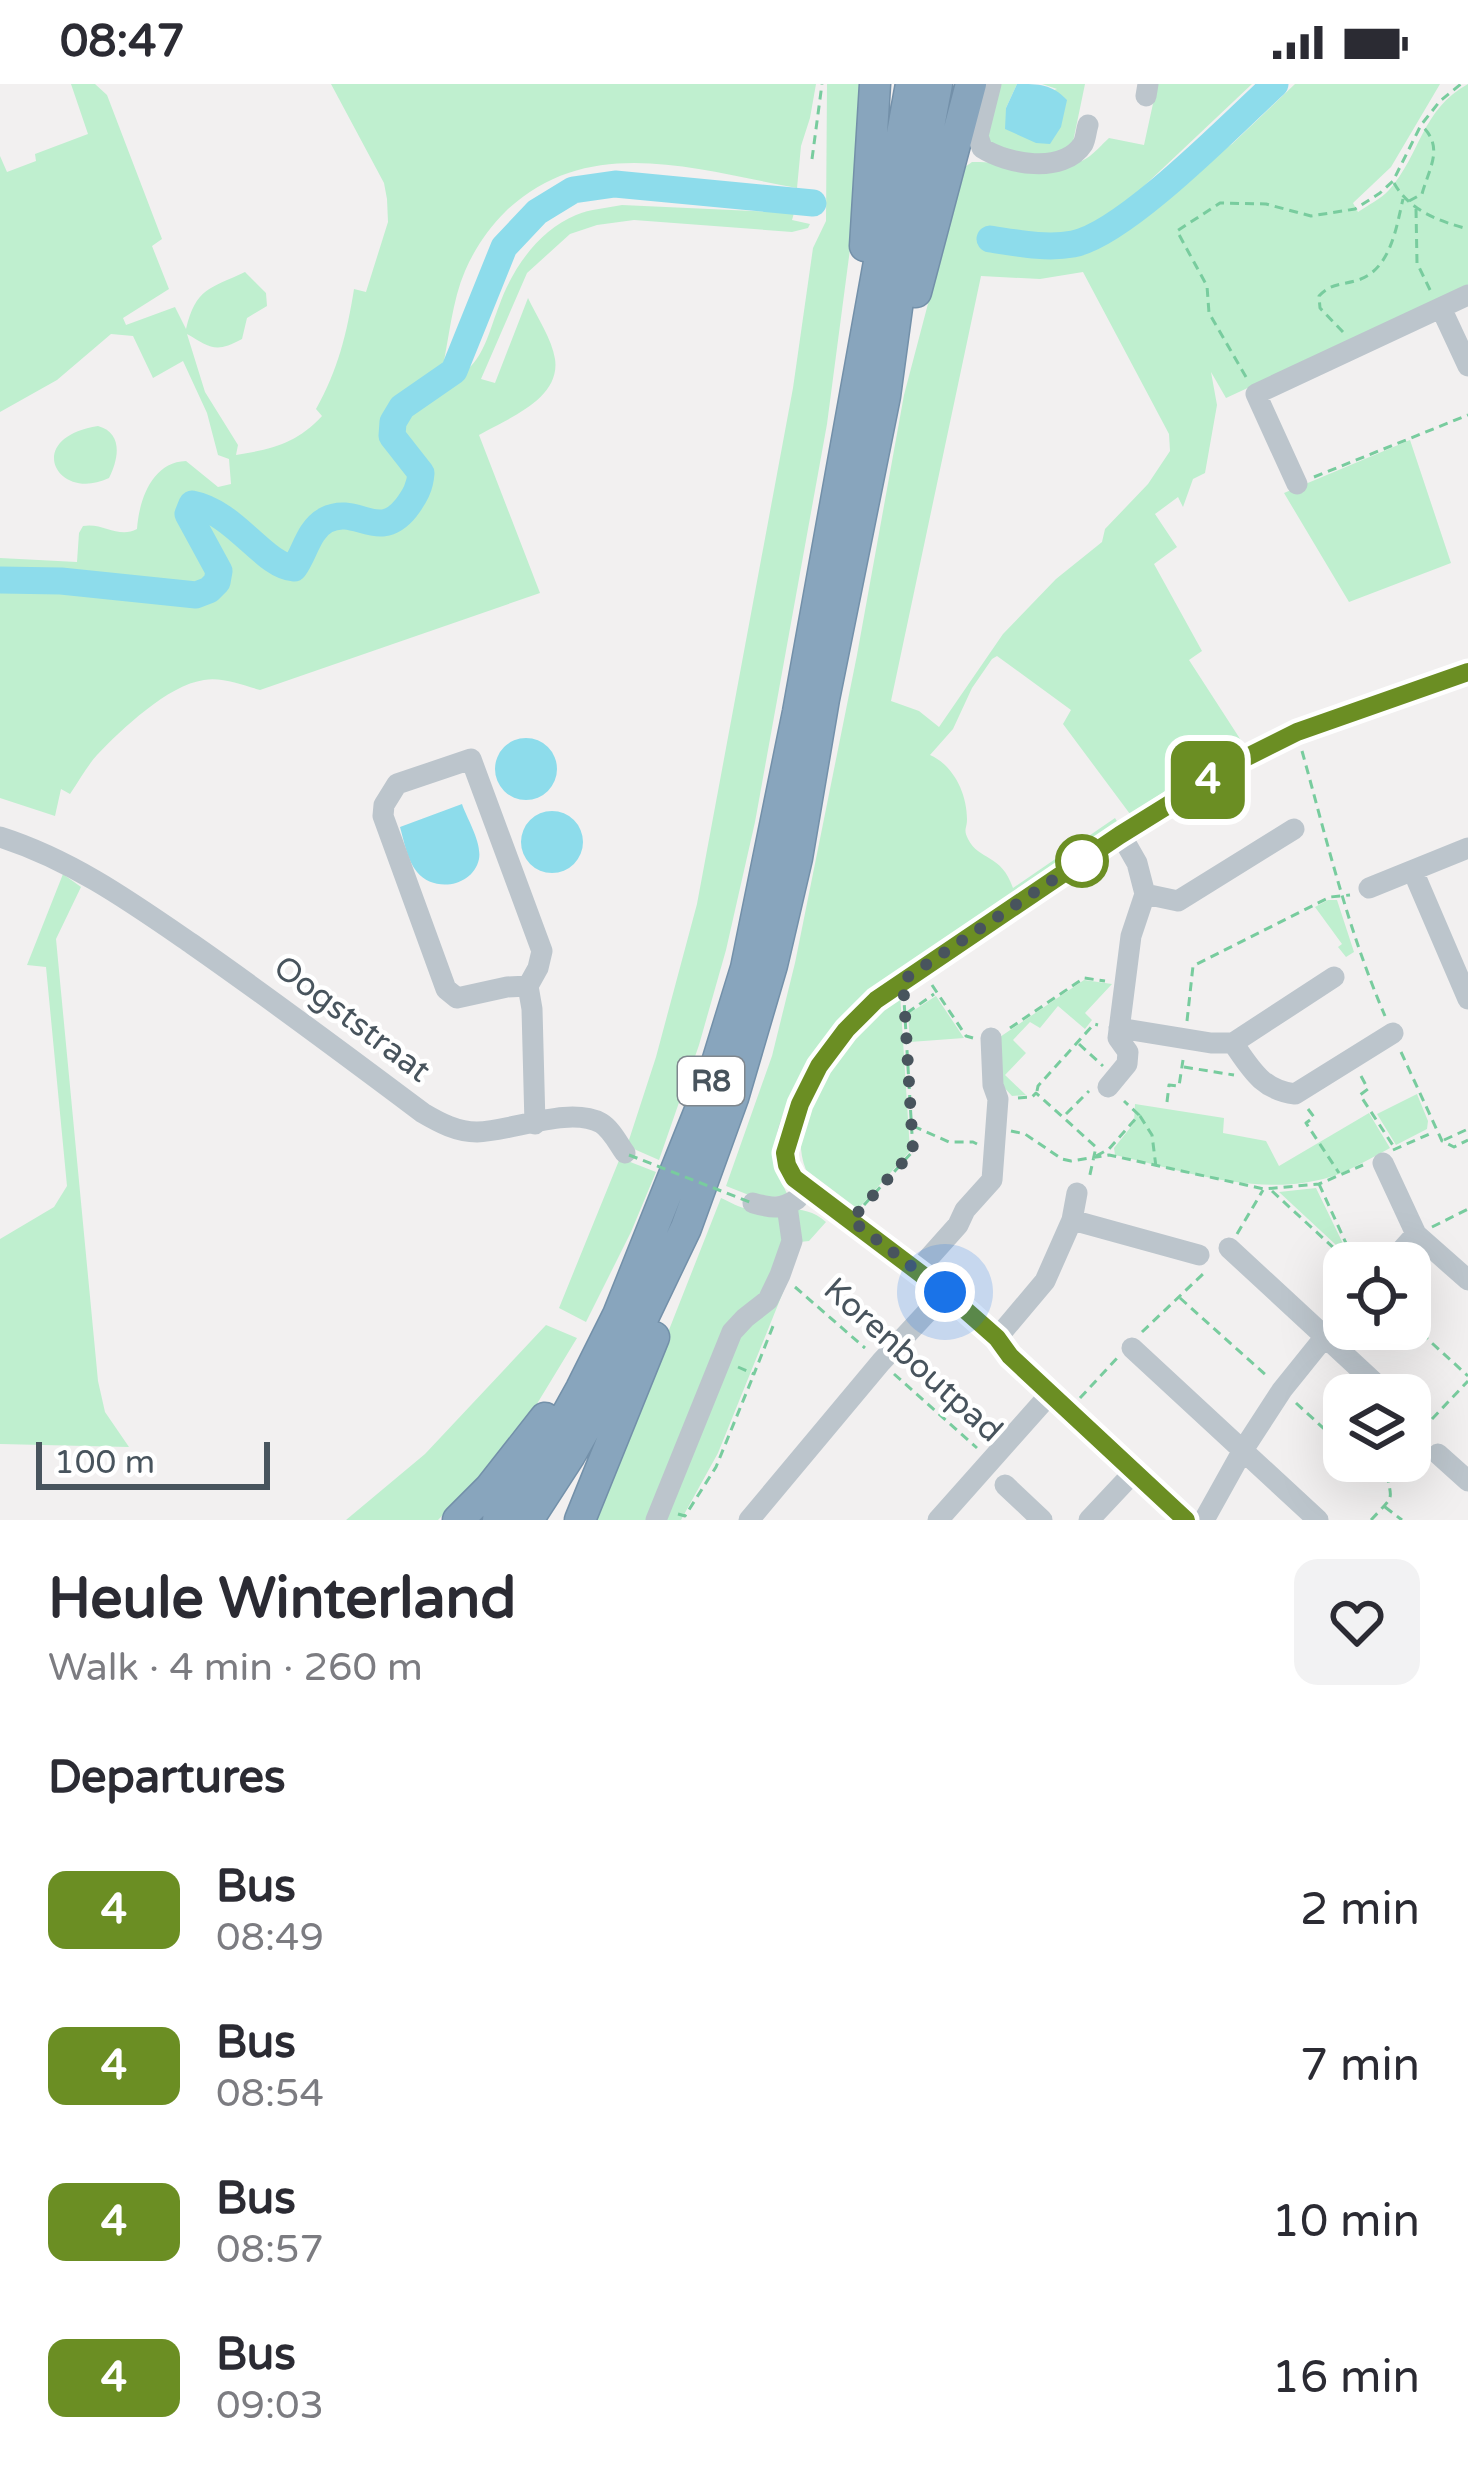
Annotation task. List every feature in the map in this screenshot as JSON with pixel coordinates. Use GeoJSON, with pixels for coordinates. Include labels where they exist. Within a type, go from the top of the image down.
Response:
{"type":"FeatureCollection","features":[{"type":"Feature","properties":{"kind":"highway","name":"R8"},"geometry":{"type":"LineString","coordinates":[[870,391],[874,84]]}},
{"type":"Feature","properties":{"kind":"highway","name":"R8"},"geometry":{"type":"LineString","coordinates":[[528,1520],[618,1370],[686,1228],[734,1097],[772,964],[797,858],[824,700],[911,84]]}},
{"type":"Feature","properties":{"kind":"highway","name":"R8"},"geometry":{"type":"LineString","coordinates":[[498,1520],[550,1443],[618,1316],[710,1085],[746,968],[798,712],[870,391],[902,272],[937,84]]}},
{"type":"Feature","properties":{"kind":"highway","name":"R8"},"geometry":{"type":"LineString","coordinates":[[870,391],[922,272],[971,84]]}},
{"type":"Feature","properties":{"kind":"highway"},"geometry":{"type":"LineString","coordinates":[[580,1520],[681,1270],[686,1228]]}},
{"type":"Feature","properties":{"kind":"highway"},"geometry":{"type":"LineString","coordinates":[[458,1520],[524,1445],[618,1316]]}},
{"type":"Feature","properties":{"kind":"street"},"geometry":{"type":"LineString","coordinates":[[991,84],[978,136],[982,148],[991,154],[1055,163],[1083,144],[1088,125]]}},
{"type":"Feature","properties":{"kind":"street"},"geometry":{"type":"LineString","coordinates":[[949,169],[982,148]]}},
{"type":"Feature","properties":{"kind":"street"},"geometry":{"type":"LineString","coordinates":[[1297,484],[1256,394],[1468,296]]}},
{"type":"Feature","properties":{"kind":"street"},"geometry":{"type":"LineString","coordinates":[[1441,308],[1468,366]]}},
{"type":"Feature","properties":{"kind":"street"},"geometry":{"type":"LineString","coordinates":[[1186,1520],[945,1292],[794,1178],[785,1153],[800,1104],[819,1066],[876,1000],[1120,835],[1239,761],[1297,732],[1468,671]]}},
{"type":"Feature","properties":{"kind":"street"},"geometry":{"type":"LineString","coordinates":[[528,986],[457,998],[446,989],[382,816],[398,784],[471,759],[542,950],[528,986],[535,1124]]}},
{"type":"Feature","properties":{"kind":"street"},"geometry":{"type":"LineString","coordinates":[[1145,894],[1178,901],[1294,829]]}},
{"type":"Feature","properties":{"kind":"street"},"geometry":{"type":"LineString","coordinates":[[1113,1082],[1127,1064],[1128,1052],[1118,1033],[1131,936],[1145,894],[1137,863],[1120,835]]}},
{"type":"Feature","properties":{"kind":"street","name":"Oogststraat"},"geometry":{"type":"LineString","coordinates":[[0,837],[55,857],[134,903],[423,1113],[450,1127],[476,1132],[569,1116],[606,1126],[627,1154]]}},
{"type":"Feature","properties":{"kind":"street"},"geometry":{"type":"LineString","coordinates":[[1369,888],[1468,848]]}},
{"type":"Feature","properties":{"kind":"street"},"geometry":{"type":"LineString","coordinates":[[1413,871],[1468,999]]}},
{"type":"Feature","properties":{"kind":"street"},"geometry":{"type":"LineString","coordinates":[[1118,1033],[1233,1043],[1334,977]]}},
{"type":"Feature","properties":{"kind":"street"},"geometry":{"type":"LineString","coordinates":[[1233,1043],[1258,1080],[1279,1092],[1297,1093],[1393,1033]]}},
{"type":"Feature","properties":{"kind":"street"},"geometry":{"type":"LineString","coordinates":[[917,1271],[992,1180],[998,1099],[991,1038]]}},
{"type":"Feature","properties":{"kind":"street"},"geometry":{"type":"LineString","coordinates":[[1380,1159],[1416,1234],[1468,1280]]}},
{"type":"Feature","properties":{"kind":"street"},"geometry":{"type":"LineString","coordinates":[[753,1203],[773,1209],[787,1206],[808,1191]]}},
{"type":"Feature","properties":{"kind":"street"},"geometry":{"type":"LineString","coordinates":[[997,1338],[1045,1281],[1072,1220],[1077,1193]]}},
{"type":"Feature","properties":{"kind":"street"},"geometry":{"type":"LineString","coordinates":[[658,1514],[732,1332],[768,1300],[780,1275],[792,1240],[787,1206]]}},
{"type":"Feature","properties":{"kind":"street"},"geometry":{"type":"LineString","coordinates":[[1072,1220],[1199,1255]]}},
{"type":"Feature","properties":{"kind":"street"},"geometry":{"type":"LineString","coordinates":[[1409,1242],[1416,1234]]}},
{"type":"Feature","properties":{"kind":"street"},"geometry":{"type":"LineString","coordinates":[[1229,1248],[1323,1334]]}},
{"type":"Feature","properties":{"kind":"street"},"geometry":{"type":"LineString","coordinates":[[749,1520],[945,1292]]}},
{"type":"Feature","properties":{"kind":"street"},"geometry":{"type":"LineString","coordinates":[[1204,1520],[1243,1450],[1323,1336]]}},
{"type":"Feature","properties":{"kind":"street"},"geometry":{"type":"LineString","coordinates":[[1132,1344],[1318,1520]]}},
{"type":"Feature","properties":{"kind":"street"},"geometry":{"type":"LineString","coordinates":[[1340,1350],[1366,1374]]}},
{"type":"Feature","properties":{"kind":"street"},"geometry":{"type":"LineString","coordinates":[[938,1520],[1050,1394]]}},
{"type":"Feature","properties":{"kind":"street"},"geometry":{"type":"LineString","coordinates":[[1438,1454],[1468,1481]]}},
{"type":"Feature","properties":{"kind":"street"},"geometry":{"type":"LineString","coordinates":[[1088,1520],[1134,1472]]}},
{"type":"Feature","properties":{"kind":"street"},"geometry":{"type":"LineString","coordinates":[[1004,1485],[1042,1520]]}},
{"type":"Feature","properties":{"kind":"path"},"geometry":{"type":"LineString","coordinates":[[812,159],[822,84]]}},
{"type":"Feature","properties":{"kind":"path"},"geometry":{"type":"LineString","coordinates":[[1256,394],[1208,313],[1207,286],[1177,231],[1220,202],[1266,204],[1311,216],[1355,208],[1393,181],[1421,125],[1460,84]]}},
{"type":"Feature","properties":{"kind":"path"},"geometry":{"type":"LineString","coordinates":[[1405,200],[1422,194],[1435,158],[1430,133],[1421,125]]}},
{"type":"Feature","properties":{"kind":"path"},"geometry":{"type":"LineString","coordinates":[[1393,181],[1416,209],[1468,229]]}},
{"type":"Feature","properties":{"kind":"path"},"geometry":{"type":"LineString","coordinates":[[1354,348],[1320,308],[1319,296],[1327,288],[1360,280],[1378,268],[1405,200]]}},
{"type":"Feature","properties":{"kind":"path"},"geometry":{"type":"LineString","coordinates":[[1416,209],[1418,262],[1441,308]]}},
{"type":"Feature","properties":{"kind":"path"},"geometry":{"type":"LineString","coordinates":[[1297,484],[1468,415]]}},
{"type":"Feature","properties":{"kind":"path"},"geometry":{"type":"LineString","coordinates":[[1297,732],[1360,960],[1435,1131],[1454,1147],[1468,1140]]}},
{"type":"Feature","properties":{"kind":"path"},"geometry":{"type":"LineString","coordinates":[[1167,1102],[1169,1085],[1179,1086],[1193,966],[1340,895]]}},
{"type":"Feature","properties":{"kind":"path"},"geometry":{"type":"LineString","coordinates":[[851,1220],[913,1151],[906,1014],[912,974],[937,992],[966,1036],[991,1038],[1084,978],[1124,984]]}},
{"type":"Feature","properties":{"kind":"path"},"geometry":{"type":"LineString","coordinates":[[906,1014],[937,992]]}},
{"type":"Feature","properties":{"kind":"path"},"geometry":{"type":"LineString","coordinates":[[998,1099],[1032,1097],[1094,1024],[1118,1033]]}},
{"type":"Feature","properties":{"kind":"path"},"geometry":{"type":"LineString","coordinates":[[1078,1043],[1152,1135],[1156,1167]]}},
{"type":"Feature","properties":{"kind":"path"},"geometry":{"type":"LineString","coordinates":[[1351,1059],[1368,1090],[1360,1095],[1380,1159]]}},
{"type":"Feature","properties":{"kind":"path"},"geometry":{"type":"LineString","coordinates":[[1182,1067],[1242,1076],[1253,1072]]}},
{"type":"Feature","properties":{"kind":"path"},"geometry":{"type":"LineString","coordinates":[[1065,1116],[1097,1082],[1113,1082]]}},
{"type":"Feature","properties":{"kind":"path"},"geometry":{"type":"LineString","coordinates":[[1036,1093],[1096,1147],[1087,1184],[1077,1193]]}},
{"type":"Feature","properties":{"kind":"path"},"geometry":{"type":"LineString","coordinates":[[1297,1093],[1313,1117],[1306,1123],[1340,1175]]}},
{"type":"Feature","properties":{"kind":"path"},"geometry":{"type":"LineString","coordinates":[[1094,1156],[1109,1149],[1139,1115]]}},
{"type":"Feature","properties":{"kind":"path"},"geometry":{"type":"LineString","coordinates":[[912,1125],[949,1142],[974,1142],[987,1151],[996,1141],[1025,1133],[1071,1161],[1109,1155],[1267,1189],[1319,1184],[1435,1131]]}},
{"type":"Feature","properties":{"kind":"path"},"geometry":{"type":"LineString","coordinates":[[1442,1141],[1468,1129]]}},
{"type":"Feature","properties":{"kind":"path"},"geometry":{"type":"LineString","coordinates":[[627,1154],[753,1203]]}},
{"type":"Feature","properties":{"kind":"path"},"geometry":{"type":"LineString","coordinates":[[1319,1184],[1343,1242]]}},
{"type":"Feature","properties":{"kind":"path"},"geometry":{"type":"LineString","coordinates":[[1068,1410],[1229,1248],[1267,1189]]}},
{"type":"Feature","properties":{"kind":"path"},"geometry":{"type":"LineString","coordinates":[[1267,1189],[1328,1242]]}},
{"type":"Feature","properties":{"kind":"path"},"geometry":{"type":"LineString","coordinates":[[1416,1234],[1468,1208]]}},
{"type":"Feature","properties":{"kind":"path","name":"Korenboutpad"},"geometry":{"type":"LineString","coordinates":[[780,1275],[992,1462]]}},
{"type":"Feature","properties":{"kind":"path"},"geometry":{"type":"LineString","coordinates":[[1178,1297],[1323,1428]]}},
{"type":"Feature","properties":{"kind":"path"},"geometry":{"type":"LineString","coordinates":[[658,1514],[686,1518],[716,1467],[775,1319]]}},
{"type":"Feature","properties":{"kind":"path"},"geometry":{"type":"LineString","coordinates":[[1431,1343],[1468,1378],[1431,1419]]}},
{"type":"Feature","properties":{"kind":"path"},"geometry":{"type":"LineString","coordinates":[[721,1358],[754,1374]]}},
{"type":"Feature","properties":{"kind":"path"},"geometry":{"type":"LineString","coordinates":[[1371,1520],[1392,1492],[1389,1482]]}},
{"type":"Feature","properties":{"kind":"path"},"geometry":{"type":"LineString","coordinates":[[1384,1506],[1402,1520]]}},
{"type":"Feature","properties":{"kind":"green space"},"geometry":{"type":"Polygon","coordinates":[[[71,84],[95,84],[107,95],[162,239],[152,246],[169,289],[123,318],[126,325],[175,307],[186,329],[200,297],[245,272],[266,293],[267,306],[247,318],[242,339],[213,347],[187,334],[205,392],[238,445],[236,455],[283,444],[322,416],[316,409],[341,351],[354,289],[366,292],[388,222],[384,183],[331,84],[816,84],[801,146],[797,188],[683,167],[608,164],[572,172],[538,187],[506,211],[482,239],[465,271],[442,371],[407,400],[388,426],[384,438],[413,475],[400,507],[384,519],[335,512],[311,529],[296,557],[280,558],[233,519],[193,495],[183,503],[183,512],[212,578],[184,589],[0,574],[0,558],[77,562],[83,526],[123,532],[137,529],[150,484],[174,463],[186,461],[218,487],[231,484],[229,459],[218,455],[207,413],[183,361],[153,378],[133,336],[111,334],[57,380],[0,412],[0,156],[7,172],[36,161],[35,154],[88,134],[71,84]]]}},
{"type":"Feature","properties":{"kind":"green space"},"geometry":{"type":"Polygon","coordinates":[[[827,84],[863,84],[857,196],[827,424],[755,822],[726,950],[659,1160],[627,1146],[697,904],[793,388],[813,248],[826,221],[827,84]]]}},
{"type":"Feature","properties":{"kind":"green space"},"geometry":{"type":"Polygon","coordinates":[[[996,84],[1017,84],[1006,108],[1057,89],[1042,84],[1085,84],[1073,142],[1060,158],[1018,154],[990,141],[986,123],[996,84]]]}},
{"type":"Feature","properties":{"kind":"green space"},"geometry":{"type":"Polygon","coordinates":[[[1154,84],[1252,84],[1107,221],[1063,234],[989,230],[987,247],[1055,253],[1099,242],[1232,144],[1295,84],[1440,84],[1391,167],[1353,203],[1358,212],[1389,190],[1440,106],[1468,84],[1468,286],[1226,398],[1211,372],[1217,405],[1205,473],[1193,479],[1183,507],[1178,497],[1155,514],[1177,547],[1154,564],[1202,651],[1189,660],[1244,745],[1130,814],[1063,724],[1071,710],[997,656],[992,659],[953,729],[930,755],[952,773],[961,790],[966,833],[973,846],[1002,869],[1013,888],[1115,818],[1118,823],[841,1021],[812,1059],[784,1126],[779,1163],[788,1195],[759,1199],[726,1186],[772,1056],[795,963],[904,395],[965,167],[972,162],[1031,167],[1075,164],[1109,138],[1144,145],[1154,84]],[[1083,272],[1040,279],[981,276],[891,701],[919,711],[939,727],[1003,634],[1056,579],[1102,542],[1105,529],[1148,484],[1170,451],[1169,434],[1083,272]]]}},
{"type":"Feature","properties":{"kind":"green space"},"geometry":{"type":"Polygon","coordinates":[[[622,205],[794,213],[792,220],[810,224],[792,232],[634,220],[597,225],[570,234],[527,273],[481,379],[495,383],[528,298],[551,344],[555,373],[541,397],[479,435],[540,593],[260,690],[218,680],[190,684],[161,699],[119,733],[93,759],[70,794],[61,789],[55,816],[0,798],[0,587],[14,588],[15,584],[170,598],[211,595],[221,587],[224,566],[196,522],[197,513],[223,524],[269,565],[288,574],[301,567],[320,533],[335,522],[390,530],[415,505],[430,479],[425,462],[398,435],[409,412],[476,360],[511,278],[538,241],[576,215],[622,205]]]}},
{"type":"Feature","properties":{"kind":"green space"},"geometry":{"type":"Polygon","coordinates":[[[98,426],[112,434],[117,447],[109,478],[90,483],[63,476],[54,454],[60,443],[98,426]]]}},
{"type":"Feature","properties":{"kind":"green space"},"geometry":{"type":"Polygon","coordinates":[[[1410,440],[1451,563],[1349,602],[1284,493],[1410,440]]]}},
{"type":"Feature","properties":{"kind":"green space"},"geometry":{"type":"Polygon","coordinates":[[[63,874],[81,887],[56,939],[98,1381],[105,1412],[129,1447],[0,1444],[0,1239],[54,1207],[67,1186],[46,967],[27,965],[63,874]]]}},
{"type":"Feature","properties":{"kind":"green space"},"geometry":{"type":"Polygon","coordinates":[[[1337,900],[1354,952],[1346,957],[1315,907],[1337,900]]]}},
{"type":"Feature","properties":{"kind":"green space"},"geometry":{"type":"Polygon","coordinates":[[[1084,980],[1112,984],[1085,1013],[1092,1020],[1085,1029],[1058,1006],[1040,1028],[1030,1022],[1013,1040],[1026,1053],[1005,1075],[1026,1095],[1012,1096],[999,1082],[997,1039],[1084,980]]]}},
{"type":"Feature","properties":{"kind":"green space"},"geometry":{"type":"Polygon","coordinates":[[[900,993],[910,1151],[858,1209],[806,1170],[801,1153],[804,1117],[817,1082],[838,1051],[900,993]]]}},
{"type":"Feature","properties":{"kind":"green space"},"geometry":{"type":"Polygon","coordinates":[[[936,996],[964,1038],[910,1042],[908,1014],[936,996]]]}},
{"type":"Feature","properties":{"kind":"green space"},"geometry":{"type":"Polygon","coordinates":[[[1417,1094],[1427,1129],[1396,1145],[1377,1114],[1417,1094]]]}},
{"type":"Feature","properties":{"kind":"green space"},"geometry":{"type":"Polygon","coordinates":[[[1135,1104],[1224,1118],[1223,1133],[1266,1141],[1279,1166],[1369,1113],[1390,1148],[1312,1182],[1226,1181],[1115,1155],[1114,1148],[1134,1123],[1135,1104]]]}},
{"type":"Feature","properties":{"kind":"green space"},"geometry":{"type":"Polygon","coordinates":[[[620,1158],[656,1172],[586,1322],[559,1308],[620,1158]]]}},
{"type":"Feature","properties":{"kind":"green space"},"geometry":{"type":"Polygon","coordinates":[[[1316,1188],[1342,1242],[1333,1242],[1279,1192],[1316,1188]]]}},
{"type":"Feature","properties":{"kind":"green space"},"geometry":{"type":"Polygon","coordinates":[[[721,1198],[749,1209],[808,1212],[826,1222],[809,1241],[800,1242],[718,1453],[681,1520],[594,1520],[721,1198]]]}},
{"type":"Feature","properties":{"kind":"green space"},"geometry":{"type":"Polygon","coordinates":[[[546,1325],[577,1338],[515,1440],[438,1520],[346,1520],[425,1454],[546,1325]]]}},
{"type":"Feature","properties":{"kind":"water"},"geometry":{"type":"Polygon","coordinates":[[[1017,84],[1045,86],[1067,100],[1061,127],[1050,144],[1005,129],[1006,108],[1017,84]]]}},
{"type":"Feature","properties":{"kind":"water"},"geometry":{"type":"Polygon","coordinates":[[[526,738],[548,747],[557,769],[548,791],[526,800],[504,791],[495,769],[504,747],[526,738]]]}},
{"type":"Feature","properties":{"kind":"water"},"geometry":{"type":"Polygon","coordinates":[[[462,804],[479,859],[461,881],[433,883],[414,867],[400,827],[462,804]]]}},
{"type":"Feature","properties":{"kind":"water"},"geometry":{"type":"Polygon","coordinates":[[[552,811],[574,820],[583,842],[574,864],[552,873],[530,864],[521,842],[530,820],[552,811]]]}},
{"type":"Feature","properties":{"kind":"waterway"},"geometry":{"type":"LineString","coordinates":[[990,239],[1052,246],[1095,236],[1178,175],[1275,84]]}},
{"type":"Feature","properties":{"kind":"waterway"},"geometry":{"type":"LineString","coordinates":[[0,580],[61,581],[196,595],[209,590],[219,571],[188,514],[192,504],[222,517],[271,558],[294,568],[311,536],[326,520],[348,516],[386,522],[409,504],[421,473],[392,436],[393,422],[402,407],[454,371],[504,247],[537,212],[573,190],[615,184],[813,203]]}},
{"type":"Feature","properties":{"kind":"bus line","name":"4"},"geometry":{"type":"LineString","coordinates":[[1186,1520],[945,1292],[794,1178],[787,1165],[786,1143],[819,1066],[861,1014],[903,980],[1239,761],[1297,732],[1468,672]]}},
{"type":"Feature","properties":{"kind":"route"},"geometry":{"type":"LineString","coordinates":[[945,1292],[851,1220],[913,1151],[903,980],[1087,857],[1082,861]]}}]}
